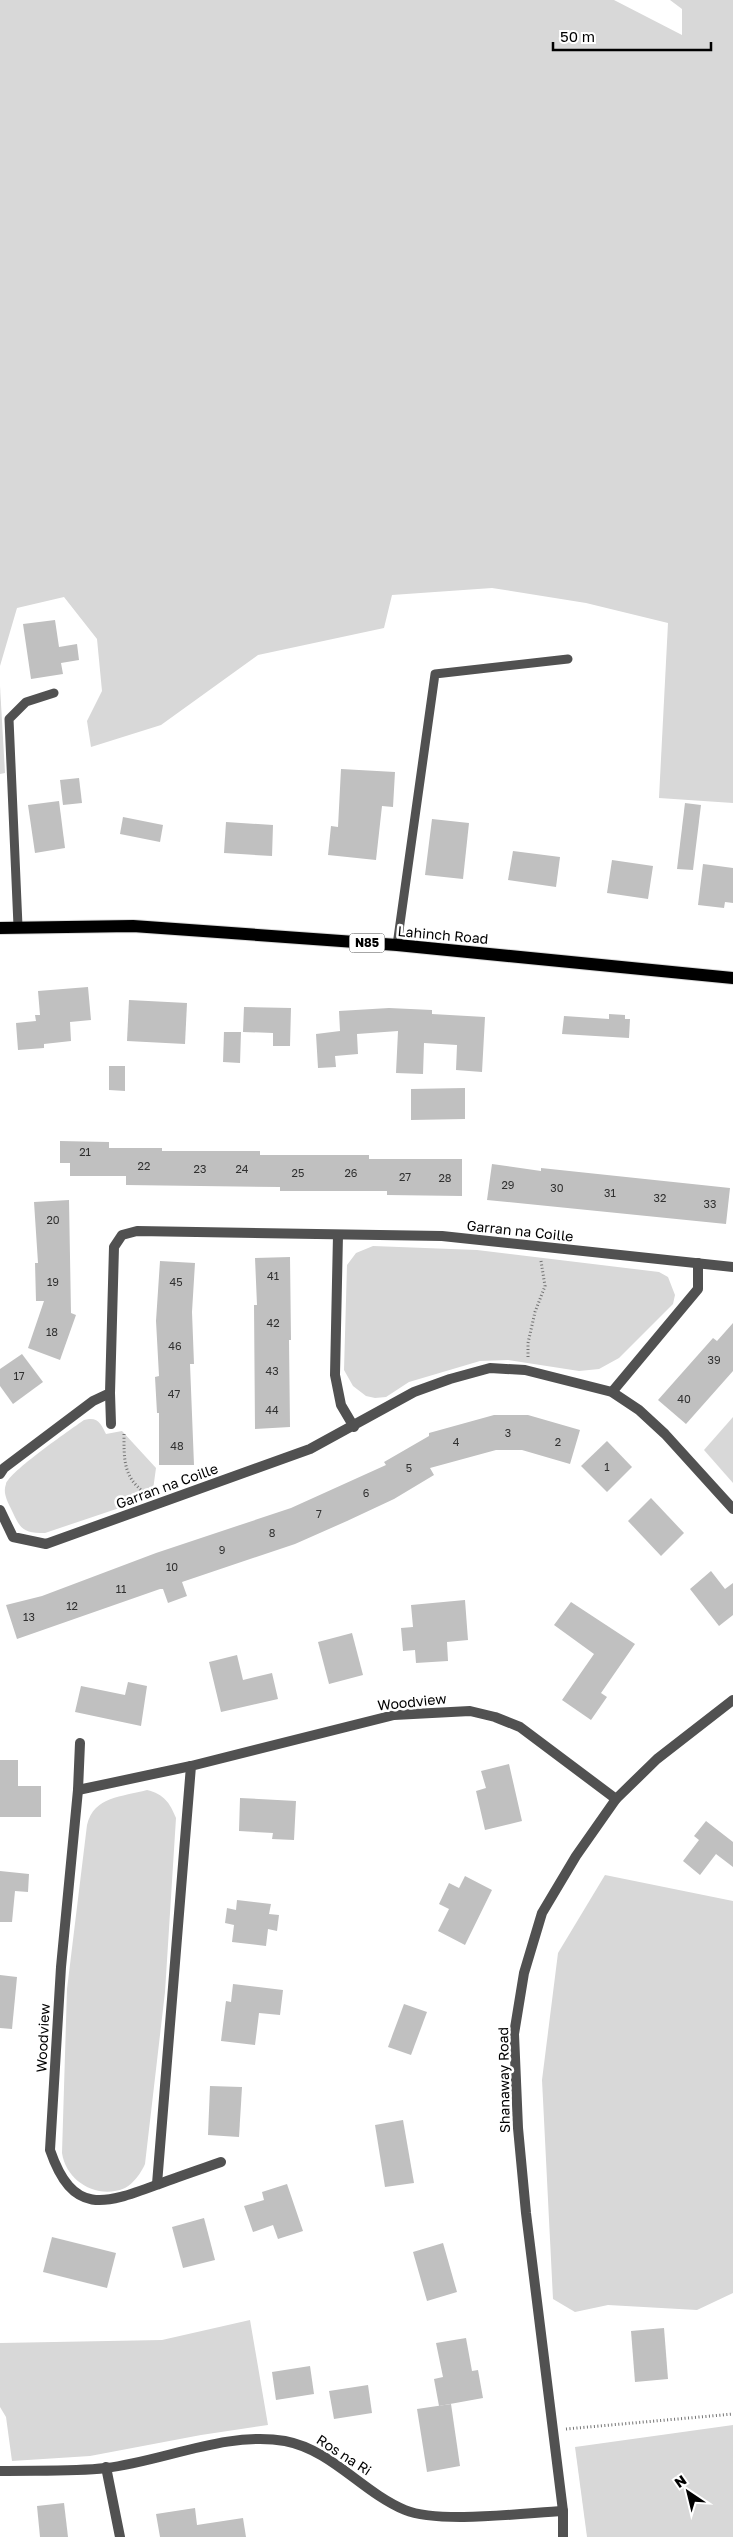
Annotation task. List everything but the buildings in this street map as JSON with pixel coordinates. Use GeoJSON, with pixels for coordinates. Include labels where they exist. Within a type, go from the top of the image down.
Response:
{"type":"FeatureCollection","features":[{"type":"Feature","properties":{"kind":"main road","name":"Lahinch Road"},"geometry":{"type":"LineString","coordinates":[[0,928],[18,926],[133,926],[397,945],[733,978]]}},
{"type":"Feature","properties":{"kind":"street","name":"Garran na Coille"},"geometry":{"type":"LineString","coordinates":[[111,1424],[110,1394],[114,1247],[122,1235],[137,1231],[442,1236],[733,1267]]}},
{"type":"Feature","properties":{"kind":"street"},"geometry":{"type":"LineString","coordinates":[[338,1235],[335,1375],[341,1405],[354,1427]]}},
{"type":"Feature","properties":{"kind":"street"},"geometry":{"type":"LineString","coordinates":[[612,1392],[698,1289],[698,1263]]}},
{"type":"Feature","properties":{"kind":"street","name":"Garran na Coille"},"geometry":{"type":"LineString","coordinates":[[0,1510],[13,1536],[46,1544],[310,1449],[354,1427],[414,1392],[450,1378],[490,1368],[525,1370],[612,1392],[639,1410],[666,1434],[733,1509]]}},
{"type":"Feature","properties":{"kind":"street"},"geometry":{"type":"LineString","coordinates":[[0,1474],[4,1468],[93,1401],[110,1394]]}},
{"type":"Feature","properties":{"kind":"street","name":"Shanaway Road"},"geometry":{"type":"LineString","coordinates":[[563,2537],[563,2511],[526,2214],[518,2128],[514,2034],[524,1974],[542,1913],[576,1856],[616,1799],[657,1759],[733,1700]]}},
{"type":"Feature","properties":{"kind":"street","name":"Woodview"},"geometry":{"type":"LineString","coordinates":[[78,1790],[191,1766],[394,1715],[470,1711],[496,1717],[520,1727],[616,1799]]}},
{"type":"Feature","properties":{"kind":"street","name":"Woodview"},"geometry":{"type":"LineString","coordinates":[[80,1743],[78,1790],[61,1967],[50,2150],[58,2173],[72,2192],[90,2200],[111,2201],[134,2195],[157,2184],[221,2162]]}},
{"type":"Feature","properties":{"kind":"street"},"geometry":{"type":"LineString","coordinates":[[157,2184],[191,1766]]}},
{"type":"Feature","properties":{"kind":"street","name":"Ros na Ri"},"geometry":{"type":"LineString","coordinates":[[0,2471],[106,2468],[184,2450],[256,2438],[285,2441],[313,2449],[378,2494],[406,2510],[439,2516],[563,2511]]}},
{"type":"Feature","properties":{"kind":"street"},"geometry":{"type":"LineString","coordinates":[[106,2468],[120,2537]]}},
{"type":"Feature","properties":{"kind":"lane"},"geometry":{"type":"LineString","coordinates":[[397,945],[435,674],[568,659]]}},
{"type":"Feature","properties":{"kind":"lane"},"geometry":{"type":"LineString","coordinates":[[18,926],[9,719],[26,702],[54,693]]}},
{"type":"Feature","properties":{"kind":"path"},"geometry":{"type":"LineString","coordinates":[[525,1370],[535,1312],[545,1286],[538,1246]]}},
{"type":"Feature","properties":{"kind":"path"},"geometry":{"type":"LineString","coordinates":[[111,1424],[124,1426],[124,1460],[128,1477],[142,1491],[162,1502]]}},
{"type":"Feature","properties":{"kind":"path"},"geometry":{"type":"LineString","coordinates":[[553,2430],[733,2414]]}},
{"type":"Feature","properties":{"kind":"shaded area"},"geometry":{"type":"Polygon","coordinates":[[[0,0],[614,0],[682,35],[682,9],[670,0],[733,0],[733,803],[659,798],[668,623],[586,603],[492,588],[392,595],[384,628],[258,655],[161,725],[91,747],[87,721],[102,691],[97,639],[64,597],[17,608],[0,666],[0,0]]]}},
{"type":"Feature","properties":{"kind":"shaded area"},"geometry":{"type":"Polygon","coordinates":[[[0,686],[5,773],[0,774],[0,686]]]}},
{"type":"Feature","properties":{"kind":"shaded area"},"geometry":{"type":"Polygon","coordinates":[[[373,1246],[477,1250],[659,1272],[668,1277],[675,1295],[673,1304],[619,1358],[599,1369],[579,1371],[508,1360],[480,1361],[409,1382],[386,1397],[375,1398],[366,1396],[353,1386],[344,1370],[347,1265],[356,1253],[373,1246]]]}},
{"type":"Feature","properties":{"kind":"shaded area"},"geometry":{"type":"Polygon","coordinates":[[[733,1417],[733,1483],[704,1450],[733,1417]]]}},
{"type":"Feature","properties":{"kind":"shaded area"},"geometry":{"type":"Polygon","coordinates":[[[84,1420],[98,1421],[106,1434],[122,1431],[156,1468],[152,1497],[45,1533],[25,1530],[19,1524],[8,1503],[5,1495],[6,1484],[17,1470],[41,1451],[84,1420]]]}},
{"type":"Feature","properties":{"kind":"shaded area"},"geometry":{"type":"Polygon","coordinates":[[[147,1790],[158,1794],[166,1800],[176,1818],[165,1992],[145,2164],[137,2178],[128,2186],[104,2192],[84,2186],[76,2180],[65,2163],[62,2153],[67,1989],[87,1825],[91,1815],[96,1808],[110,1799],[147,1790]]]}},
{"type":"Feature","properties":{"kind":"shaded area"},"geometry":{"type":"Polygon","coordinates":[[[605,1875],[733,1901],[733,2293],[697,2310],[608,2305],[575,2312],[553,2299],[542,2080],[558,1953],[605,1875]]]}},
{"type":"Feature","properties":{"kind":"shaded area"},"geometry":{"type":"Polygon","coordinates":[[[250,2320],[268,2425],[201,2435],[90,2456],[12,2461],[6,2417],[0,2407],[0,2343],[162,2340],[250,2320]]]}},
{"type":"Feature","properties":{"kind":"shaded area"},"geometry":{"type":"Polygon","coordinates":[[[733,2425],[733,2537],[587,2537],[575,2447],[733,2425]]]}}]}
